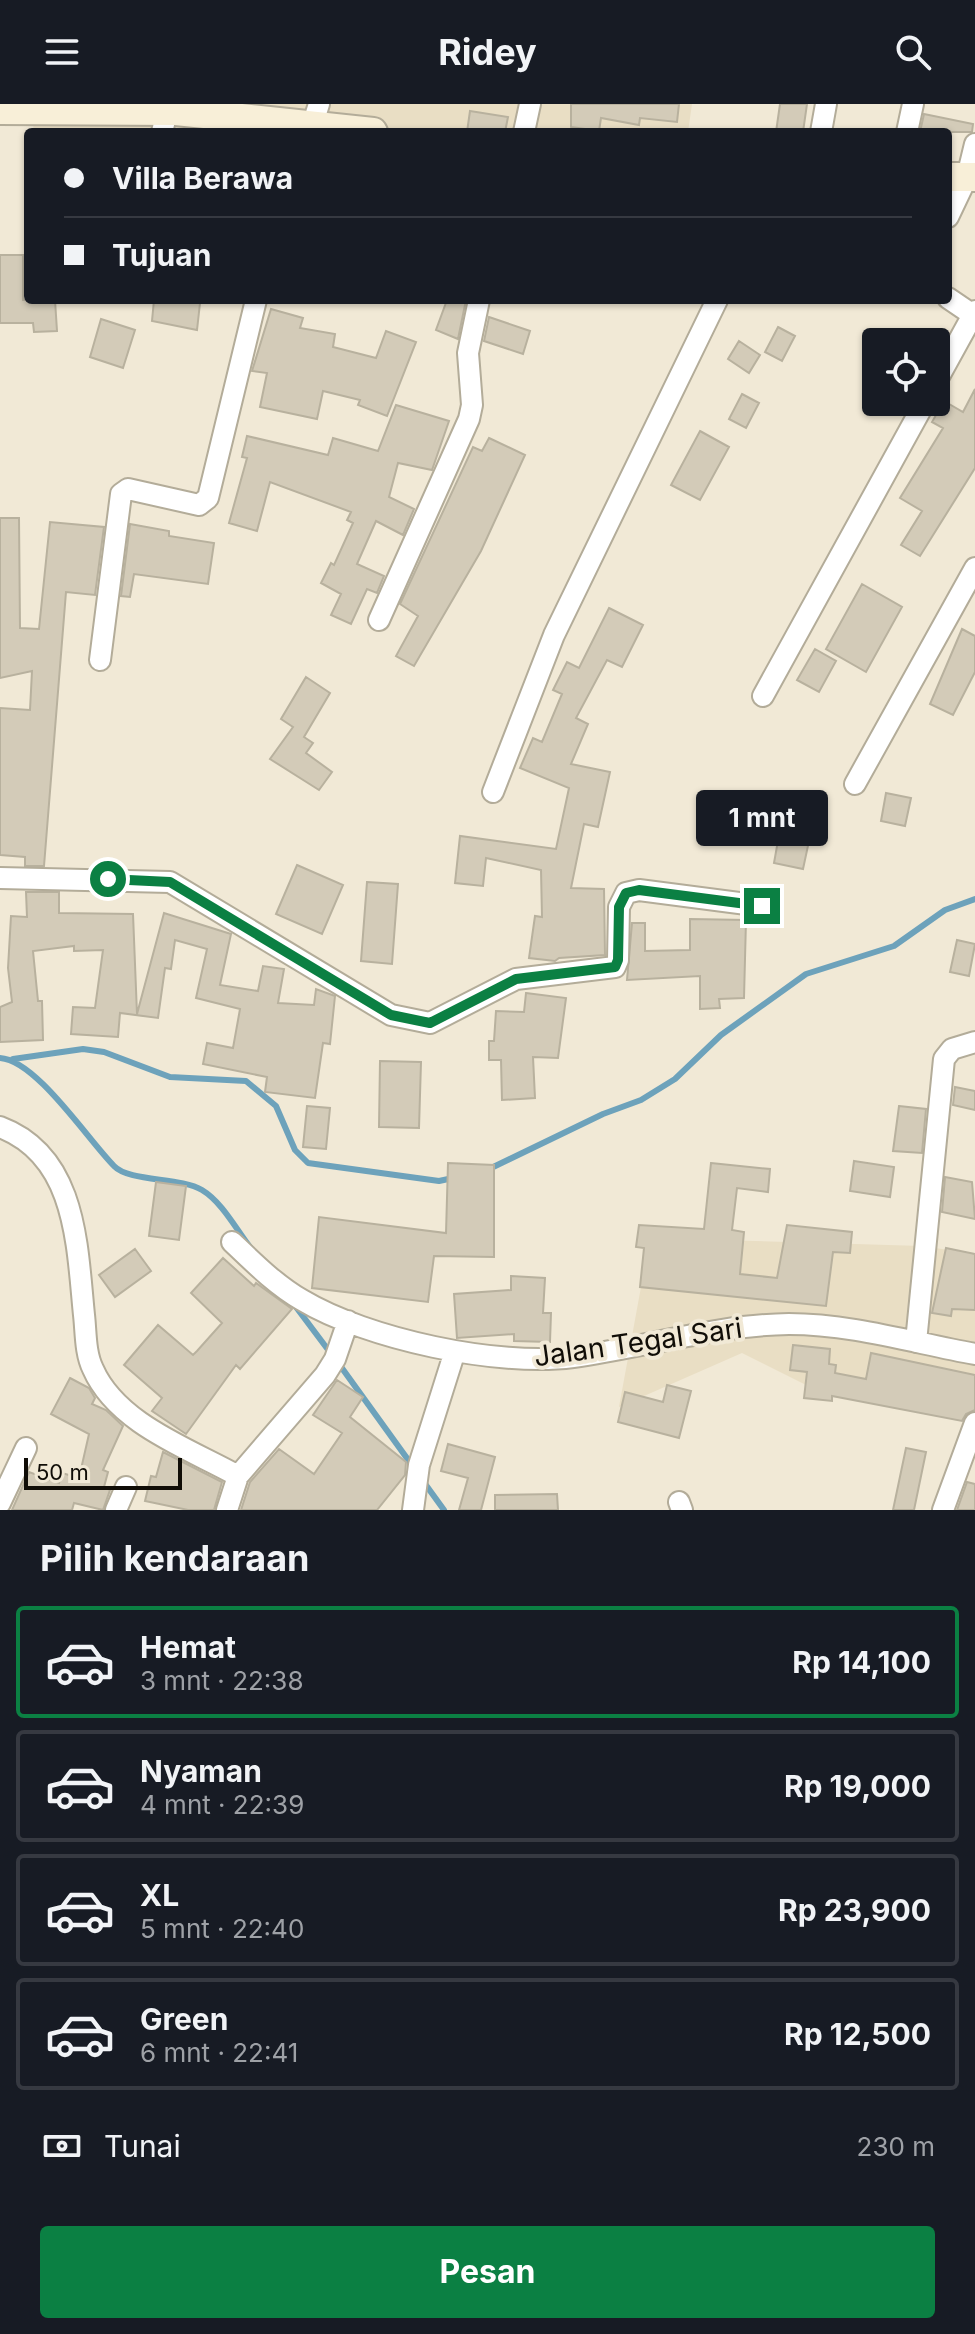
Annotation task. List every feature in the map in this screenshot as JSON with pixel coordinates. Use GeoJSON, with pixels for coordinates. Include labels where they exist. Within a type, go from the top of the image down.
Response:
{"type":"FeatureCollection","features":[{"type":"Feature","properties":{"kind":"street"},"geometry":{"type":"LineString","coordinates":[[525,128],[530,104]]}},
{"type":"Feature","properties":{"kind":"street"},"geometry":{"type":"LineString","coordinates":[[822,128],[826,104]]}},
{"type":"Feature","properties":{"kind":"street"},"geometry":{"type":"LineString","coordinates":[[908,128],[913,104]]}},
{"type":"Feature","properties":{"kind":"street"},"geometry":{"type":"LineString","coordinates":[[0,110],[302,121],[347,128]]}},
{"type":"Feature","properties":{"kind":"street"},"geometry":{"type":"LineString","coordinates":[[952,206],[975,144]]}},
{"type":"Feature","properties":{"kind":"street"},"geometry":{"type":"LineString","coordinates":[[950,357],[974,313],[952,300]]}},
{"type":"Feature","properties":{"kind":"street"},"geometry":{"type":"LineString","coordinates":[[100,660],[121,494],[128,489],[199,505],[208,498],[255,304]]}},
{"type":"Feature","properties":{"kind":"street"},"geometry":{"type":"LineString","coordinates":[[379,620],[469,419],[472,405],[468,353],[478,304]]}},
{"type":"Feature","properties":{"kind":"street"},"geometry":{"type":"LineString","coordinates":[[493,792],[554,635],[715,304]]}},
{"type":"Feature","properties":{"kind":"street"},"geometry":{"type":"LineString","coordinates":[[763,696],[917,416]]}},
{"type":"Feature","properties":{"kind":"street"},"geometry":{"type":"LineString","coordinates":[[855,784],[975,568]]}},
{"type":"Feature","properties":{"kind":"street"},"geometry":{"type":"LineString","coordinates":[[0,878],[170,882],[391,1015],[430,1023],[516,979],[615,967],[618,960],[619,907],[626,893],[639,890],[762,906]]}},
{"type":"Feature","properties":{"kind":"street"},"geometry":{"type":"LineString","coordinates":[[916,1342],[944,1059],[952,1049],[975,1042]]}},
{"type":"Feature","properties":{"kind":"street"},"geometry":{"type":"LineString","coordinates":[[0,1127],[36,1149],[51,1165],[67,1195],[77,1245],[89,1356],[103,1384],[138,1421],[238,1476]]}},
{"type":"Feature","properties":{"kind":"street","name":"Jalan Tegal Sari"},"geometry":{"type":"LineString","coordinates":[[232,1242],[289,1292],[348,1321],[455,1351],[544,1360],[720,1331],[788,1324],[823,1325],[975,1354]]}},
{"type":"Feature","properties":{"kind":"street"},"geometry":{"type":"LineString","coordinates":[[227,1510],[238,1476],[325,1375],[335,1359],[348,1321]]}},
{"type":"Feature","properties":{"kind":"street"},"geometry":{"type":"LineString","coordinates":[[413,1510],[419,1465],[455,1351]]}},
{"type":"Feature","properties":{"kind":"street"},"geometry":{"type":"LineString","coordinates":[[943,1510],[975,1423]]}},
{"type":"Feature","properties":{"kind":"street"},"geometry":{"type":"LineString","coordinates":[[0,1503],[26,1448]]}},
{"type":"Feature","properties":{"kind":"street"},"geometry":{"type":"LineString","coordinates":[[116,1510],[126,1487]]}},
{"type":"Feature","properties":{"kind":"shaded area"},"geometry":{"type":"Polygon","coordinates":[[[0,104],[692,104],[689,128],[33,128],[35,109],[0,104]]]}},
{"type":"Feature","properties":{"kind":"shaded area"},"geometry":{"type":"Polygon","coordinates":[[[650,1238],[922,1246],[975,1254],[975,1416],[814,1389],[742,1353],[619,1407],[650,1238]]]}},
{"type":"Feature","properties":{"kind":"building"},"geometry":{"type":"Polygon","coordinates":[[[571,104],[679,104],[677,122],[640,118],[639,125],[601,118],[599,128],[571,127],[571,104]]]}},
{"type":"Feature","properties":{"kind":"building"},"geometry":{"type":"Polygon","coordinates":[[[780,104],[807,104],[804,128],[777,128],[780,104]]]}},
{"type":"Feature","properties":{"kind":"building"},"geometry":{"type":"Polygon","coordinates":[[[470,111],[508,117],[506,128],[468,128],[470,111]]]}},
{"type":"Feature","properties":{"kind":"building"},"geometry":{"type":"Polygon","coordinates":[[[924,114],[973,124],[972,132],[952,132],[952,128],[921,128],[924,114]]]}},
{"type":"Feature","properties":{"kind":"building"},"geometry":{"type":"Polygon","coordinates":[[[0,255],[23,255],[24,304],[55,304],[57,331],[34,332],[33,323],[0,323],[0,255]]]}},
{"type":"Feature","properties":{"kind":"building"},"geometry":{"type":"Polygon","coordinates":[[[154,304],[200,304],[197,330],[152,321],[154,304]]]}},
{"type":"Feature","properties":{"kind":"building"},"geometry":{"type":"Polygon","coordinates":[[[446,304],[465,304],[458,339],[436,330],[446,304]]]}},
{"type":"Feature","properties":{"kind":"building"},"geometry":{"type":"Polygon","coordinates":[[[271,309],[303,318],[300,328],[335,334],[333,347],[376,358],[386,331],[416,342],[387,416],[358,405],[360,400],[323,391],[317,419],[260,407],[267,373],[252,371],[271,309]]]}},
{"type":"Feature","properties":{"kind":"building"},"geometry":{"type":"Polygon","coordinates":[[[489,317],[530,331],[523,354],[484,341],[489,317]]]}},
{"type":"Feature","properties":{"kind":"building"},"geometry":{"type":"Polygon","coordinates":[[[101,319],[135,330],[123,368],[90,357],[101,319]]]}},
{"type":"Feature","properties":{"kind":"building"},"geometry":{"type":"Polygon","coordinates":[[[778,327],[795,336],[782,361],[765,352],[778,327]]]}},
{"type":"Feature","properties":{"kind":"building"},"geometry":{"type":"Polygon","coordinates":[[[739,341],[760,355],[749,373],[728,359],[739,341]]]}},
{"type":"Feature","properties":{"kind":"building"},"geometry":{"type":"Polygon","coordinates":[[[975,389],[975,468],[920,556],[901,545],[922,511],[900,498],[943,428],[932,422],[935,416],[950,416],[950,404],[963,412],[975,389]]]}},
{"type":"Feature","properties":{"kind":"building"},"geometry":{"type":"Polygon","coordinates":[[[742,394],[759,403],[746,428],[729,419],[742,394]]]}},
{"type":"Feature","properties":{"kind":"building"},"geometry":{"type":"Polygon","coordinates":[[[396,405],[449,421],[432,470],[398,463],[389,497],[414,509],[403,535],[376,521],[357,564],[384,576],[377,593],[367,589],[351,624],[331,615],[341,594],[321,583],[331,563],[334,565],[353,523],[347,520],[351,512],[270,482],[257,531],[229,523],[247,458],[242,457],[247,436],[328,455],[333,438],[378,451],[396,405]]]}},
{"type":"Feature","properties":{"kind":"building"},"geometry":{"type":"Polygon","coordinates":[[[700,431],[729,447],[700,500],[671,485],[700,431]]]}},
{"type":"Feature","properties":{"kind":"building"},"geometry":{"type":"Polygon","coordinates":[[[489,438],[525,455],[481,551],[414,666],[396,656],[418,616],[400,604],[473,447],[482,451],[489,438]]]}},
{"type":"Feature","properties":{"kind":"building"},"geometry":{"type":"Polygon","coordinates":[[[0,518],[19,518],[20,628],[39,629],[50,522],[104,527],[95,595],[66,592],[44,866],[25,866],[25,857],[0,855],[0,708],[30,710],[32,671],[0,678],[0,518]]]}},
{"type":"Feature","properties":{"kind":"building"},"geometry":{"type":"Polygon","coordinates":[[[130,524],[169,531],[169,536],[214,543],[208,584],[134,574],[130,597],[121,596],[130,524]]]}},
{"type":"Feature","properties":{"kind":"building"},"geometry":{"type":"Polygon","coordinates":[[[862,584],[902,607],[866,672],[826,649],[862,584]]]}},
{"type":"Feature","properties":{"kind":"building"},"geometry":{"type":"Polygon","coordinates":[[[609,608],[643,625],[622,667],[607,660],[576,718],[588,724],[571,764],[610,772],[598,827],[584,824],[571,888],[604,889],[605,955],[559,958],[555,961],[529,958],[535,916],[542,917],[541,870],[486,858],[483,886],[455,883],[460,836],[556,849],[569,788],[520,768],[533,738],[542,742],[562,694],[553,690],[567,662],[579,668],[609,608]]]}},
{"type":"Feature","properties":{"kind":"building"},"geometry":{"type":"Polygon","coordinates":[[[962,629],[975,636],[975,672],[953,715],[930,704],[962,629]]]}},
{"type":"Feature","properties":{"kind":"building"},"geometry":{"type":"Polygon","coordinates":[[[815,649],[836,661],[819,692],[797,680],[815,649]]]}},
{"type":"Feature","properties":{"kind":"building"},"geometry":{"type":"Polygon","coordinates":[[[306,677],[330,693],[304,737],[313,743],[306,753],[332,772],[319,790],[270,759],[293,727],[281,719],[306,677]]]}},
{"type":"Feature","properties":{"kind":"building"},"geometry":{"type":"Polygon","coordinates":[[[886,793],[911,798],[905,826],[881,821],[886,793]]]}},
{"type":"Feature","properties":{"kind":"building"},"geometry":{"type":"Polygon","coordinates":[[[779,835],[809,841],[803,869],[774,863],[779,835]]]}},
{"type":"Feature","properties":{"kind":"building"},"geometry":{"type":"Polygon","coordinates":[[[297,865],[343,885],[322,934],[276,914],[297,865]]]}},
{"type":"Feature","properties":{"kind":"building"},"geometry":{"type":"Polygon","coordinates":[[[367,882],[398,884],[392,964],[361,961],[367,882]]]}},
{"type":"Feature","properties":{"kind":"building"},"geometry":{"type":"Polygon","coordinates":[[[26,892],[59,892],[59,913],[133,914],[137,1014],[164,913],[231,934],[220,985],[258,991],[263,966],[284,969],[278,1003],[314,1005],[316,989],[335,996],[330,1044],[323,1043],[315,1098],[265,1092],[267,1077],[203,1064],[207,1043],[233,1048],[240,1009],[196,998],[207,949],[175,940],[171,969],[165,968],[158,1018],[120,1013],[118,1037],[71,1034],[73,1007],[95,1008],[103,950],[74,951],[74,946],[33,951],[38,1001],[42,1001],[43,1040],[0,1042],[0,1007],[12,1002],[8,968],[11,916],[27,917],[26,892]]]}},
{"type":"Feature","properties":{"kind":"building"},"geometry":{"type":"Polygon","coordinates":[[[690,919],[746,920],[744,998],[719,999],[720,1008],[700,1009],[700,976],[627,980],[632,923],[645,923],[645,951],[690,950],[690,919]]]}},
{"type":"Feature","properties":{"kind":"building"},"geometry":{"type":"Polygon","coordinates":[[[957,940],[975,944],[969,976],[950,972],[957,940]]]}},
{"type":"Feature","properties":{"kind":"building"},"geometry":{"type":"Polygon","coordinates":[[[526,993],[566,998],[558,1058],[533,1057],[535,1098],[502,1100],[501,1060],[489,1060],[489,1041],[494,1041],[496,1011],[524,1012],[526,993]]]}},
{"type":"Feature","properties":{"kind":"building"},"geometry":{"type":"Polygon","coordinates":[[[380,1061],[421,1062],[419,1128],[379,1127],[380,1061]]]}},
{"type":"Feature","properties":{"kind":"building"},"geometry":{"type":"Polygon","coordinates":[[[955,1087],[975,1091],[975,1110],[953,1105],[955,1087]]]}},
{"type":"Feature","properties":{"kind":"building"},"geometry":{"type":"Polygon","coordinates":[[[307,1106],[330,1108],[326,1149],[303,1147],[307,1106]]]}},
{"type":"Feature","properties":{"kind":"building"},"geometry":{"type":"Polygon","coordinates":[[[899,1106],[926,1109],[922,1153],[893,1151],[899,1106]]]}},
{"type":"Feature","properties":{"kind":"building"},"geometry":{"type":"Polygon","coordinates":[[[854,1161],[894,1167],[890,1197],[850,1191],[854,1161]]]}},
{"type":"Feature","properties":{"kind":"building"},"geometry":{"type":"Polygon","coordinates":[[[448,1163],[494,1165],[494,1257],[434,1256],[428,1302],[312,1288],[319,1217],[446,1233],[448,1163]]]}},
{"type":"Feature","properties":{"kind":"building"},"geometry":{"type":"Polygon","coordinates":[[[711,1163],[770,1169],[768,1192],[737,1188],[732,1230],[744,1232],[740,1274],[777,1278],[787,1225],[852,1232],[850,1253],[833,1252],[826,1306],[640,1287],[644,1248],[636,1247],[639,1225],[704,1229],[711,1163]]]}},
{"type":"Feature","properties":{"kind":"building"},"geometry":{"type":"Polygon","coordinates":[[[945,1177],[972,1182],[975,1219],[942,1212],[945,1177]]]}},
{"type":"Feature","properties":{"kind":"building"},"geometry":{"type":"Polygon","coordinates":[[[156,1182],[186,1186],[179,1240],[149,1236],[156,1182]]]}},
{"type":"Feature","properties":{"kind":"building"},"geometry":{"type":"Polygon","coordinates":[[[946,1248],[975,1254],[975,1310],[952,1309],[951,1316],[932,1313],[946,1248]]]}},
{"type":"Feature","properties":{"kind":"building"},"geometry":{"type":"Polygon","coordinates":[[[135,1249],[151,1271],[115,1297],[99,1275],[135,1249]]]}},
{"type":"Feature","properties":{"kind":"building"},"geometry":{"type":"Polygon","coordinates":[[[223,1258],[254,1286],[256,1283],[292,1309],[240,1369],[236,1365],[186,1434],[152,1411],[162,1398],[124,1365],[158,1325],[193,1355],[197,1351],[222,1323],[191,1293],[223,1258]]]}},
{"type":"Feature","properties":{"kind":"building"},"geometry":{"type":"Polygon","coordinates":[[[511,1276],[545,1278],[543,1313],[551,1313],[550,1342],[514,1341],[514,1334],[457,1338],[454,1294],[511,1290],[511,1276]]]}},
{"type":"Feature","properties":{"kind":"building"},"geometry":{"type":"Polygon","coordinates":[[[793,1345],[830,1349],[829,1364],[836,1365],[835,1373],[866,1379],[871,1353],[975,1375],[975,1410],[966,1414],[962,1421],[832,1396],[832,1401],[804,1398],[807,1372],[790,1370],[793,1345]]]}},
{"type":"Feature","properties":{"kind":"building"},"geometry":{"type":"Polygon","coordinates":[[[70,1378],[89,1388],[95,1398],[92,1404],[106,1410],[123,1426],[103,1470],[108,1472],[104,1487],[110,1490],[103,1510],[74,1503],[72,1510],[12,1510],[29,1472],[59,1483],[62,1473],[79,1478],[89,1434],[51,1414],[70,1378]]]}},
{"type":"Feature","properties":{"kind":"building"},"geometry":{"type":"Polygon","coordinates":[[[337,1380],[363,1397],[350,1417],[406,1462],[405,1475],[377,1510],[241,1510],[250,1482],[279,1449],[314,1474],[342,1433],[313,1415],[337,1380]]]}},
{"type":"Feature","properties":{"kind":"building"},"geometry":{"type":"Polygon","coordinates":[[[667,1385],[691,1391],[679,1438],[618,1422],[625,1392],[663,1402],[667,1385]]]}},
{"type":"Feature","properties":{"kind":"building"},"geometry":{"type":"Polygon","coordinates":[[[448,1444],[495,1457],[481,1510],[459,1510],[468,1478],[441,1471],[448,1444]]]}},
{"type":"Feature","properties":{"kind":"building"},"geometry":{"type":"Polygon","coordinates":[[[906,1448],[926,1452],[914,1510],[893,1510],[906,1448]]]}},
{"type":"Feature","properties":{"kind":"building"},"geometry":{"type":"Polygon","coordinates":[[[163,1452],[222,1482],[214,1510],[188,1510],[145,1501],[151,1476],[156,1477],[163,1452]]]}},
{"type":"Feature","properties":{"kind":"building"},"geometry":{"type":"Polygon","coordinates":[[[967,1482],[975,1484],[975,1510],[957,1510],[967,1482]]]}},
{"type":"Feature","properties":{"kind":"building"},"geometry":{"type":"Polygon","coordinates":[[[557,1494],[558,1510],[495,1510],[495,1495],[557,1494]]]}},
{"type":"Feature","properties":{"kind":"waterway"},"geometry":{"type":"LineString","coordinates":[[487,1170],[603,1114],[641,1100],[675,1079],[721,1035],[806,974],[894,946],[945,910],[975,899]]}},
{"type":"Feature","properties":{"kind":"waterway"},"geometry":{"type":"LineString","coordinates":[[13,1059],[83,1049],[104,1052],[170,1077],[246,1081],[276,1106],[295,1150],[308,1163],[439,1181],[453,1178]]}},
{"type":"Feature","properties":{"kind":"waterway"},"geometry":{"type":"LineString","coordinates":[[0,1058],[14,1062],[45,1086],[114,1166],[131,1175],[181,1183],[202,1190],[222,1209],[250,1247]]}},
{"type":"Feature","properties":{"kind":"waterway"},"geometry":{"type":"LineString","coordinates":[[293,1303],[332,1355]]}},
{"type":"Feature","properties":{"kind":"waterway"},"geometry":{"type":"LineString","coordinates":[[339,1364],[414,1468]]}},
{"type":"Feature","properties":{"kind":"waterway"},"geometry":{"type":"LineString","coordinates":[[423,1481],[444,1510]]}},
{"type":"Feature","properties":{"kind":"route"},"geometry":{"type":"LineString","coordinates":[[108,879],[170,882],[391,1015],[430,1023],[516,979],[615,967],[618,960],[619,907],[626,893],[639,890],[762,906]]}}]}
